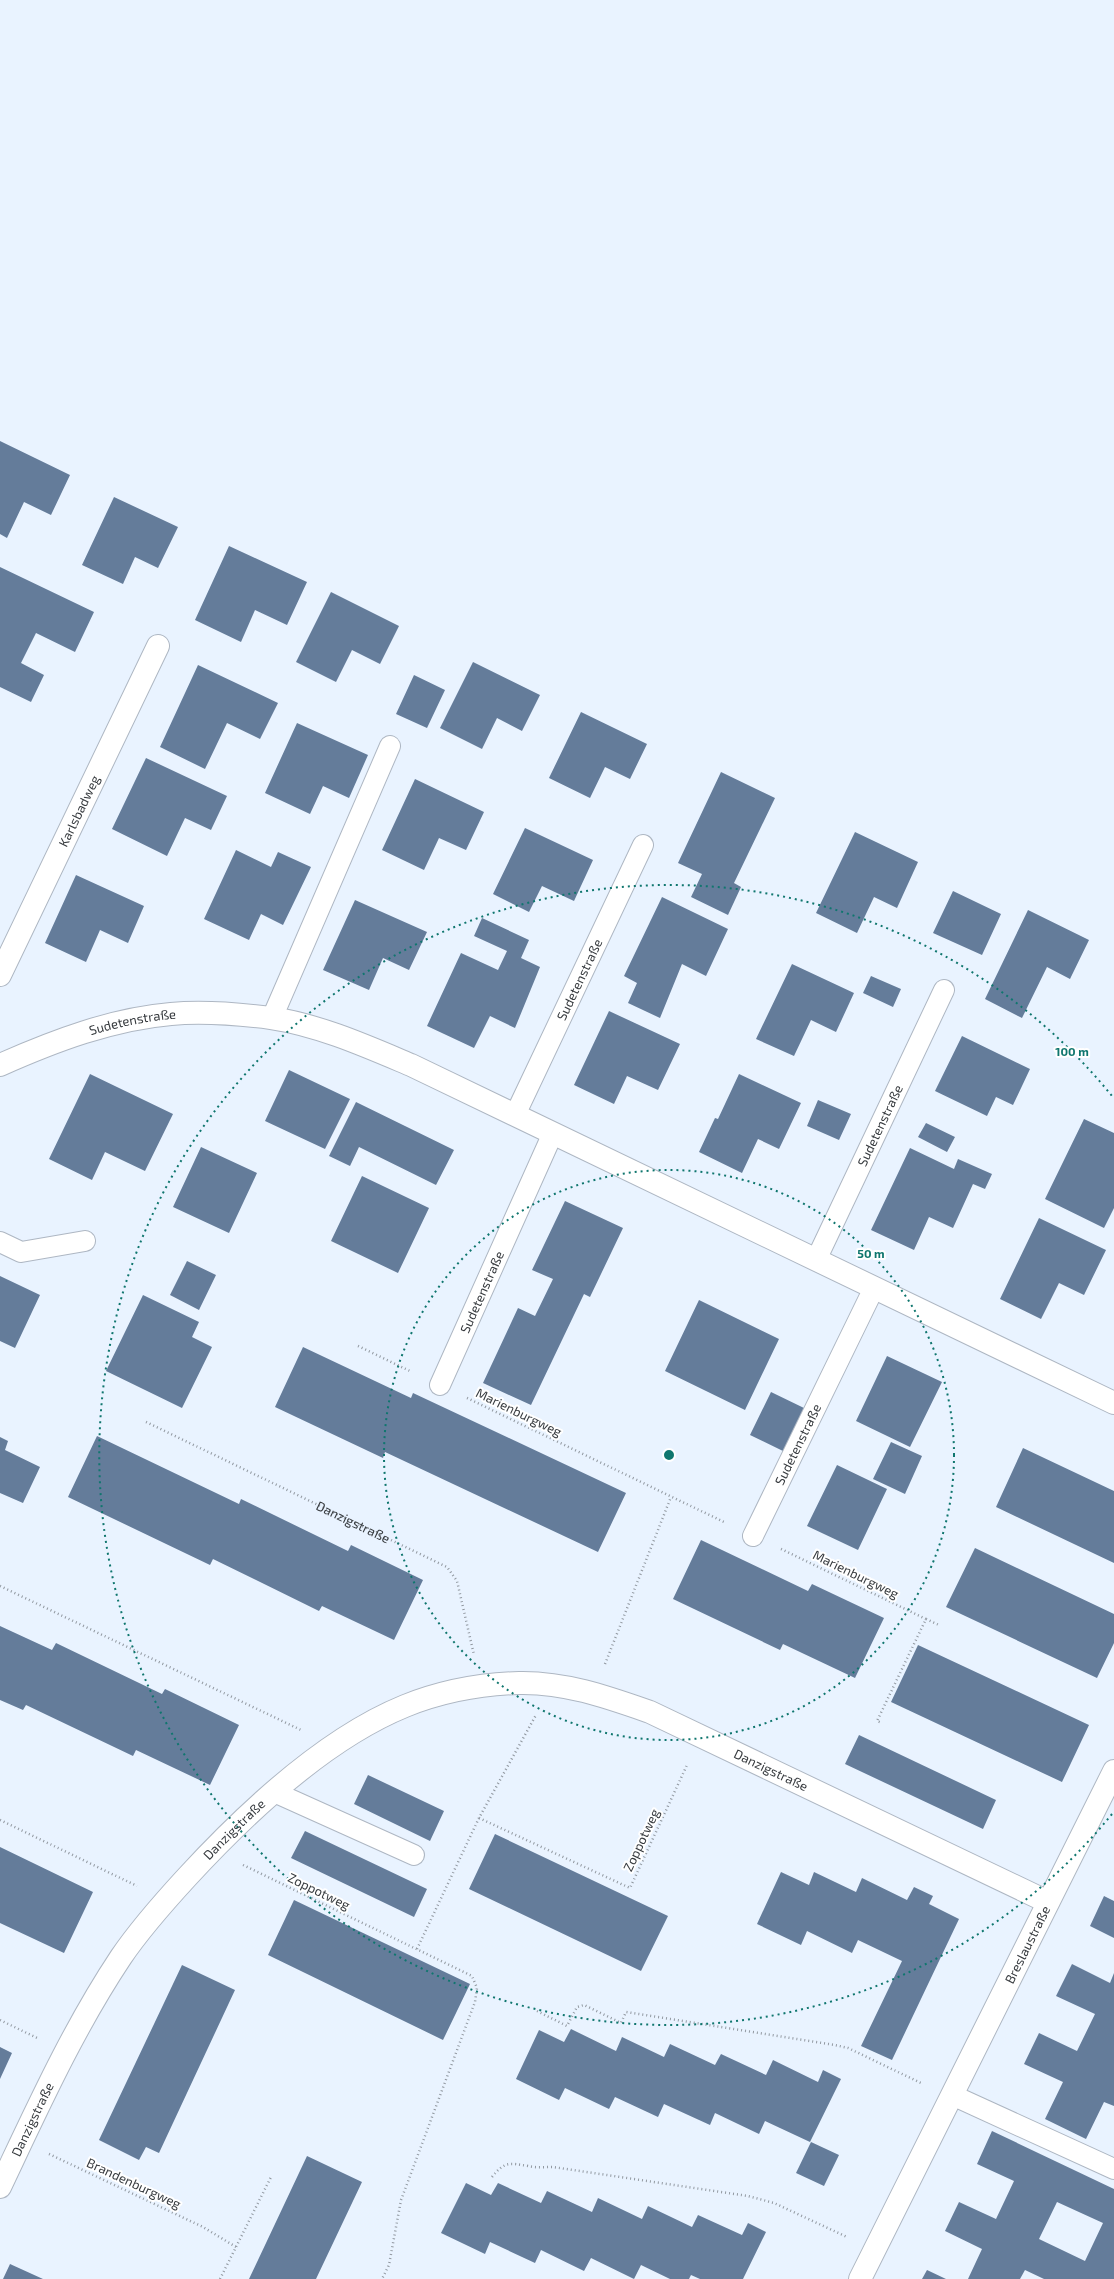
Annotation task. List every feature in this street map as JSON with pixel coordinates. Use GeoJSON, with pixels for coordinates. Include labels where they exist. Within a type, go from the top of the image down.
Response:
{"type":"FeatureCollection","features":[{"type":"Feature","properties":{"kind":"street","name":"Karlsbadweg"},"geometry":{"type":"LineString","coordinates":[[0,975],[158,646]]}},
{"type":"Feature","properties":{"kind":"street","name":"Sudetenstraße"},"geometry":{"type":"LineString","coordinates":[[0,1065],[45,1045],[118,1023],[171,1014],[221,1014],[272,1018],[324,1031],[411,1065],[1114,1404]]}},
{"type":"Feature","properties":{"kind":"street","name":"Danzigstraße"},"geometry":{"type":"LineString","coordinates":[[0,2187],[65,2051],[93,2001],[123,1955],[166,1900],[212,1850],[274,1792],[327,1750],[404,1706],[445,1693],[519,1683],[553,1685],[594,1692],[650,1712],[1048,1902]]}},
{"type":"Feature","properties":{"kind":"street","name":"Breslaustraße"},"geometry":{"type":"LineString","coordinates":[[860,2279],[1048,1902],[1108,1796],[1114,1771]]}},
{"type":"Feature","properties":{"kind":"lane"},"geometry":{"type":"LineString","coordinates":[[272,1018],[390,746]]}},
{"type":"Feature","properties":{"kind":"lane","name":"Sudetenstraße"},"geometry":{"type":"LineString","coordinates":[[515,1115],[643,845]]}},
{"type":"Feature","properties":{"kind":"lane","name":"Sudetenstraße"},"geometry":{"type":"LineString","coordinates":[[816,1260],[944,990]]}},
{"type":"Feature","properties":{"kind":"lane","name":"Sudetenstraße"},"geometry":{"type":"LineString","coordinates":[[440,1385],[553,1133]]}},
{"type":"Feature","properties":{"kind":"lane"},"geometry":{"type":"LineString","coordinates":[[0,1242],[20,1252],[85,1241]]}},
{"type":"Feature","properties":{"kind":"lane","name":"Sudetenstraße"},"geometry":{"type":"LineString","coordinates":[[753,1536],[874,1288]]}},
{"type":"Feature","properties":{"kind":"lane"},"geometry":{"type":"LineString","coordinates":[[274,1792],[414,1855]]}},
{"type":"Feature","properties":{"kind":"lane"},"geometry":{"type":"LineString","coordinates":[[952,2095],[1114,2169]]}},
{"type":"Feature","properties":{"kind":"path","name":"Marienburgweg"},"geometry":{"type":"LineString","coordinates":[[358,1346],[939,1625]]}},
{"type":"Feature","properties":{"kind":"path","name":"Danzigstraße"},"geometry":{"type":"LineString","coordinates":[[146,1422],[447,1567],[456,1581],[482,1687]]}},
{"type":"Feature","properties":{"kind":"path"},"geometry":{"type":"LineString","coordinates":[[594,1692],[671,1497]]}},
{"type":"Feature","properties":{"kind":"path"},"geometry":{"type":"LineString","coordinates":[[0,1586],[302,1730],[327,1750]]}},
{"type":"Feature","properties":{"kind":"path"},"geometry":{"type":"LineString","coordinates":[[882,1723],[877,1720],[926,1619]]}},
{"type":"Feature","properties":{"kind":"path"},"geometry":{"type":"LineString","coordinates":[[417,1950],[479,1818],[553,1685]]}},
{"type":"Feature","properties":{"kind":"path","name":"Zoppotweg"},"geometry":{"type":"LineString","coordinates":[[479,1818],[630,1888],[700,1736]]}},
{"type":"Feature","properties":{"kind":"path"},"geometry":{"type":"LineString","coordinates":[[0,1820],[166,1900]]}},
{"type":"Feature","properties":{"kind":"path","name":"Zoppotweg"},"geometry":{"type":"LineString","coordinates":[[212,1850],[472,1976],[478,1988],[475,2002],[401,2200],[389,2265],[382,2279]]}},
{"type":"Feature","properties":{"kind":"path"},"geometry":{"type":"LineString","coordinates":[[536,2011],[568,2026],[577,2007],[584,2005],[622,2023],[626,2012],[835,2045],[848,2048],[915,2081],[952,2095]]}},
{"type":"Feature","properties":{"kind":"path"},"geometry":{"type":"LineString","coordinates":[[0,2020],[65,2051]]}},
{"type":"Feature","properties":{"kind":"path","name":"Brandenburgweg"},"geometry":{"type":"LineString","coordinates":[[22,2141],[203,2227],[236,2247]]}},
{"type":"Feature","properties":{"kind":"path"},"geometry":{"type":"LineString","coordinates":[[492,2177],[500,2167],[516,2163],[528,2166],[553,2167],[748,2196],[774,2203],[874,2250]]}},
{"type":"Feature","properties":{"kind":"path"},"geometry":{"type":"LineString","coordinates":[[220,2279],[271,2177]]}},
{"type":"Feature","properties":{"kind":"building"},"geometry":{"type":"Polygon","coordinates":[[[0,441],[70,475],[51,515],[24,502],[7,538],[0,534],[0,441]]]}},
{"type":"Feature","properties":{"kind":"building"},"geometry":{"type":"Polygon","coordinates":[[[114,497],[178,527],[158,568],[135,557],[123,584],[82,565],[114,497]]]}},
{"type":"Feature","properties":{"kind":"building"},"geometry":{"type":"Polygon","coordinates":[[[229,546],[307,582],[287,625],[255,610],[241,642],[195,620],[229,546]]]}},
{"type":"Feature","properties":{"kind":"building"},"geometry":{"type":"Polygon","coordinates":[[[0,567],[94,612],[75,652],[36,633],[21,663],[44,675],[31,702],[0,687],[0,567]]]}},
{"type":"Feature","properties":{"kind":"building"},"geometry":{"type":"Polygon","coordinates":[[[331,592],[399,626],[380,664],[352,650],[336,682],[296,662],[331,592]]]}},
{"type":"Feature","properties":{"kind":"building"},"geometry":{"type":"Polygon","coordinates":[[[473,662],[540,695],[522,731],[497,718],[482,749],[440,728],[473,662]]]}},
{"type":"Feature","properties":{"kind":"building"},"geometry":{"type":"Polygon","coordinates":[[[198,665],[278,703],[260,739],[227,723],[205,769],[160,747],[198,665]]]}},
{"type":"Feature","properties":{"kind":"building"},"geometry":{"type":"Polygon","coordinates":[[[414,675],[445,690],[427,728],[396,714],[414,675]]]}},
{"type":"Feature","properties":{"kind":"building"},"geometry":{"type":"Polygon","coordinates":[[[581,712],[647,744],[630,779],[605,767],[590,798],[549,778],[581,712]]]}},
{"type":"Feature","properties":{"kind":"building"},"geometry":{"type":"Polygon","coordinates":[[[297,723],[368,755],[349,798],[323,786],[310,814],[265,793],[297,723]]]}},
{"type":"Feature","properties":{"kind":"building"},"geometry":{"type":"Polygon","coordinates":[[[146,758],[227,796],[211,830],[185,818],[167,856],[112,829],[146,758]]]}},
{"type":"Feature","properties":{"kind":"building"},"geometry":{"type":"Polygon","coordinates":[[[721,772],[775,798],[734,883],[741,887],[728,915],[691,897],[702,874],[678,863],[721,772]]]}},
{"type":"Feature","properties":{"kind":"building"},"geometry":{"type":"Polygon","coordinates":[[[415,779],[484,812],[466,850],[439,838],[424,870],[382,850],[415,779]]]}},
{"type":"Feature","properties":{"kind":"building"},"geometry":{"type":"Polygon","coordinates":[[[525,828],[593,860],[574,901],[542,886],[529,912],[493,894],[525,828]]]}},
{"type":"Feature","properties":{"kind":"building"},"geometry":{"type":"Polygon","coordinates":[[[855,832],[918,862],[897,908],[874,897],[857,933],[816,913],[855,832]]]}},
{"type":"Feature","properties":{"kind":"building"},"geometry":{"type":"Polygon","coordinates":[[[236,850],[271,867],[278,852],[311,867],[283,925],[261,914],[249,940],[204,919],[236,850]]]}},
{"type":"Feature","properties":{"kind":"building"},"geometry":{"type":"Polygon","coordinates":[[[76,875],[144,906],[128,943],[100,930],[86,962],[45,943],[76,875]]]}},
{"type":"Feature","properties":{"kind":"building"},"geometry":{"type":"Polygon","coordinates":[[[953,891],[1001,914],[982,955],[933,933],[953,891]]]}},
{"type":"Feature","properties":{"kind":"building"},"geometry":{"type":"Polygon","coordinates":[[[662,897],[728,929],[706,976],[682,964],[660,1018],[628,1003],[637,983],[624,976],[662,897]]]}},
{"type":"Feature","properties":{"kind":"building"},"geometry":{"type":"Polygon","coordinates":[[[355,900],[427,932],[409,970],[383,958],[369,990],[323,970],[355,900]]]}},
{"type":"Feature","properties":{"kind":"building"},"geometry":{"type":"Polygon","coordinates":[[[1028,910],[1089,940],[1070,979],[1047,967],[1022,1018],[985,999],[1028,910]]]}},
{"type":"Feature","properties":{"kind":"building"},"geometry":{"type":"Polygon","coordinates":[[[482,918],[529,940],[521,958],[540,967],[515,1028],[490,1016],[474,1048],[427,1026],[461,953],[498,970],[507,951],[474,936],[482,918]]]}},
{"type":"Feature","properties":{"kind":"building"},"geometry":{"type":"Polygon","coordinates":[[[792,964],[854,993],[836,1032],[811,1020],[794,1056],[756,1039],[792,964]]]}},
{"type":"Feature","properties":{"kind":"building"},"geometry":{"type":"Polygon","coordinates":[[[871,976],[901,989],[893,1007],[863,993],[871,976]]]}},
{"type":"Feature","properties":{"kind":"building"},"geometry":{"type":"Polygon","coordinates":[[[609,1011],[680,1044],[658,1090],[627,1076],[614,1104],[574,1085],[609,1011]]]}},
{"type":"Feature","properties":{"kind":"building"},"geometry":{"type":"Polygon","coordinates":[[[962,1036],[1030,1069],[1013,1105],[996,1097],[987,1116],[935,1091],[962,1036]]]}},
{"type":"Feature","properties":{"kind":"building"},"geometry":{"type":"Polygon","coordinates":[[[289,1070],[350,1099],[325,1149],[265,1121],[289,1070]]]}},
{"type":"Feature","properties":{"kind":"building"},"geometry":{"type":"Polygon","coordinates":[[[90,1074],[173,1114],[145,1171],[105,1152],[92,1180],[49,1159],[90,1074]]]}},
{"type":"Feature","properties":{"kind":"building"},"geometry":{"type":"Polygon","coordinates":[[[739,1074],[801,1103],[779,1149],[758,1139],[742,1173],[699,1152],[715,1118],[718,1119],[739,1074]]]}},
{"type":"Feature","properties":{"kind":"building"},"geometry":{"type":"Polygon","coordinates":[[[818,1100],[851,1114],[839,1140],[807,1126],[818,1100]]]}},
{"type":"Feature","properties":{"kind":"building"},"geometry":{"type":"Polygon","coordinates":[[[356,1102],[454,1150],[436,1185],[359,1147],[350,1166],[329,1156],[356,1102]]]}},
{"type":"Feature","properties":{"kind":"building"},"geometry":{"type":"Polygon","coordinates":[[[1084,1119],[1114,1133],[1114,1208],[1104,1228],[1045,1199],[1084,1119]]]}},
{"type":"Feature","properties":{"kind":"building"},"geometry":{"type":"Polygon","coordinates":[[[926,1123],[955,1137],[947,1152],[918,1137],[926,1123]]]}},
{"type":"Feature","properties":{"kind":"building"},"geometry":{"type":"Polygon","coordinates":[[[201,1147],[257,1173],[229,1233],[173,1207],[201,1147]]]}},
{"type":"Feature","properties":{"kind":"building"},"geometry":{"type":"Polygon","coordinates":[[[910,1148],[954,1169],[958,1159],[992,1174],[985,1189],[973,1184],[953,1228],[929,1217],[914,1250],[871,1230],[910,1148]]]}},
{"type":"Feature","properties":{"kind":"building"},"geometry":{"type":"Polygon","coordinates":[[[362,1176],[429,1208],[398,1273],[331,1241],[362,1176]]]}},
{"type":"Feature","properties":{"kind":"building"},"geometry":{"type":"Polygon","coordinates":[[[565,1201],[623,1228],[590,1297],[584,1294],[531,1405],[483,1383],[518,1308],[535,1316],[553,1279],[532,1270],[565,1201]]]}},
{"type":"Feature","properties":{"kind":"building"},"geometry":{"type":"Polygon","coordinates":[[[1039,1218],[1106,1250],[1084,1295],[1059,1283],[1041,1319],[1000,1299],[1039,1218]]]}},
{"type":"Feature","properties":{"kind":"building"},"geometry":{"type":"Polygon","coordinates":[[[187,1261],[216,1275],[199,1310],[170,1295],[187,1261]]]}},
{"type":"Feature","properties":{"kind":"building"},"geometry":{"type":"Polygon","coordinates":[[[0,1276],[40,1295],[15,1348],[0,1341],[0,1276]]]}},
{"type":"Feature","properties":{"kind":"building"},"geometry":{"type":"Polygon","coordinates":[[[143,1295],[199,1322],[192,1337],[212,1347],[182,1408],[106,1371],[143,1295]]]}},
{"type":"Feature","properties":{"kind":"building"},"geometry":{"type":"Polygon","coordinates":[[[699,1300],[779,1339],[745,1410],[665,1371],[699,1300]]]}},
{"type":"Feature","properties":{"kind":"building"},"geometry":{"type":"Polygon","coordinates":[[[303,1347],[411,1398],[413,1393],[626,1493],[598,1552],[385,1452],[383,1458],[275,1407],[303,1347]]]}},
{"type":"Feature","properties":{"kind":"building"},"geometry":{"type":"Polygon","coordinates":[[[887,1356],[942,1382],[910,1447],[856,1421],[887,1356]]]}},
{"type":"Feature","properties":{"kind":"building"},"geometry":{"type":"Polygon","coordinates":[[[771,1392],[804,1408],[783,1451],[750,1435],[771,1392]]]}},
{"type":"Feature","properties":{"kind":"building"},"geometry":{"type":"Polygon","coordinates":[[[97,1436],[239,1504],[241,1499],[348,1551],[351,1545],[423,1580],[394,1640],[322,1606],[319,1611],[213,1559],[210,1565],[68,1497],[97,1436]]]}},
{"type":"Feature","properties":{"kind":"building"},"geometry":{"type":"Polygon","coordinates":[[[0,1437],[8,1441],[5,1450],[40,1467],[23,1503],[0,1493],[0,1437]]]}},
{"type":"Feature","properties":{"kind":"building"},"geometry":{"type":"Polygon","coordinates":[[[891,1442],[922,1456],[905,1494],[873,1479],[891,1442]]]}},
{"type":"Feature","properties":{"kind":"building"},"geometry":{"type":"Polygon","coordinates":[[[1023,1448],[1114,1491],[1114,1563],[996,1507],[1023,1448]]]}},
{"type":"Feature","properties":{"kind":"building"},"geometry":{"type":"Polygon","coordinates":[[[837,1465],[887,1489],[858,1550],[807,1526],[837,1465]]]}},
{"type":"Feature","properties":{"kind":"building"},"geometry":{"type":"Polygon","coordinates":[[[701,1540],[808,1591],[812,1584],[884,1618],[855,1678],[783,1644],[780,1650],[673,1599],[701,1540]]]}},
{"type":"Feature","properties":{"kind":"building"},"geometry":{"type":"Polygon","coordinates":[[[975,1548],[1114,1614],[1114,1643],[1097,1678],[946,1607],[975,1548]]]}},
{"type":"Feature","properties":{"kind":"building"},"geometry":{"type":"Polygon","coordinates":[[[0,1626],[52,1650],[56,1643],[162,1694],[165,1689],[239,1725],[210,1785],[136,1750],[133,1756],[26,1705],[23,1710],[0,1700],[0,1626]]]}},
{"type":"Feature","properties":{"kind":"building"},"geometry":{"type":"Polygon","coordinates":[[[918,1645],[1089,1725],[1062,1782],[891,1702],[918,1645]]]}},
{"type":"Feature","properties":{"kind":"building"},"geometry":{"type":"Polygon","coordinates":[[[859,1735],[996,1800],[983,1829],[845,1764],[859,1735]]]}},
{"type":"Feature","properties":{"kind":"building"},"geometry":{"type":"Polygon","coordinates":[[[368,1775],[444,1811],[430,1841],[354,1804],[368,1775]]]}},
{"type":"Feature","properties":{"kind":"building"},"geometry":{"type":"Polygon","coordinates":[[[305,1831],[427,1889],[414,1917],[291,1858],[305,1831]]]}},
{"type":"Feature","properties":{"kind":"building"},"geometry":{"type":"Polygon","coordinates":[[[495,1834],[668,1916],[641,1971],[469,1889],[495,1834]]]}},
{"type":"Feature","properties":{"kind":"building"},"geometry":{"type":"Polygon","coordinates":[[[0,1847],[93,1892],[64,1953],[0,1923],[0,1847]]]}},
{"type":"Feature","properties":{"kind":"building"},"geometry":{"type":"Polygon","coordinates":[[[781,1872],[809,1885],[814,1872],[856,1892],[862,1878],[907,1900],[914,1887],[933,1896],[929,1904],[959,1919],[892,2060],[861,2046],[902,1961],[858,1940],[852,1953],[807,1931],[801,1945],[757,1924],[781,1872]]]}},
{"type":"Feature","properties":{"kind":"building"},"geometry":{"type":"Polygon","coordinates":[[[1104,1896],[1114,1901],[1114,1938],[1090,1926],[1104,1896]]]}},
{"type":"Feature","properties":{"kind":"building"},"geometry":{"type":"Polygon","coordinates":[[[294,1900],[470,1984],[443,2040],[268,1955],[294,1900]]]}},
{"type":"Feature","properties":{"kind":"building"},"geometry":{"type":"Polygon","coordinates":[[[1072,1964],[1110,1983],[1114,1973],[1114,2106],[1104,2102],[1086,2139],[1045,2119],[1063,2082],[1024,2064],[1039,2033],[1077,2051],[1095,2014],[1056,1996],[1072,1964]]]}},
{"type":"Feature","properties":{"kind":"building"},"geometry":{"type":"Polygon","coordinates":[[[182,1965],[235,1990],[159,2153],[146,2147],[139,2160],[99,2140],[182,1965]]]}},
{"type":"Feature","properties":{"kind":"building"},"geometry":{"type":"Polygon","coordinates":[[[571,2029],[616,2051],[622,2037],[664,2057],[670,2044],[715,2065],[721,2054],[766,2075],[773,2060],[818,2082],[823,2070],[841,2079],[810,2142],[765,2121],[759,2134],[715,2113],[710,2125],[664,2104],[658,2117],[615,2097],[609,2109],[565,2088],[559,2100],[516,2079],[539,2030],[564,2042],[571,2029]]]}},
{"type":"Feature","properties":{"kind":"building"},"geometry":{"type":"Polygon","coordinates":[[[0,2047],[12,2053],[0,2079],[0,2047]]]}},
{"type":"Feature","properties":{"kind":"building"},"geometry":{"type":"Polygon","coordinates":[[[992,2131],[1114,2189],[1114,2279],[1044,2279],[1025,2270],[1020,2279],[968,2279],[982,2249],[945,2231],[959,2202],[996,2219],[1014,2181],[977,2164],[992,2131]],[[1057,2202],[1039,2239],[1085,2261],[1103,2223],[1057,2202]]]}},
{"type":"Feature","properties":{"kind":"building"},"geometry":{"type":"Polygon","coordinates":[[[811,2142],[839,2155],[824,2186],[796,2173],[811,2142]]]}},
{"type":"Feature","properties":{"kind":"building"},"geometry":{"type":"Polygon","coordinates":[[[307,2156],[362,2182],[316,2279],[249,2279],[307,2156]]]}},
{"type":"Feature","properties":{"kind":"building"},"geometry":{"type":"Polygon","coordinates":[[[466,2183],[491,2195],[498,2183],[541,2203],[547,2191],[592,2212],[598,2198],[642,2219],[648,2206],[692,2227],[698,2215],[742,2235],[748,2223],[766,2232],[743,2279],[700,2279],[691,2275],[689,2279],[670,2279],[641,2265],[634,2279],[591,2258],[584,2271],[541,2250],[535,2263],[490,2242],[485,2254],[441,2233],[466,2183]]]}},
{"type":"Feature","properties":{"kind":"building"},"geometry":{"type":"Polygon","coordinates":[[[10,2264],[43,2279],[3,2279],[10,2264]]]}},
{"type":"Feature","properties":{"kind":"building"},"geometry":{"type":"Polygon","coordinates":[[[927,2270],[946,2279],[922,2279],[927,2270]]]}}]}
